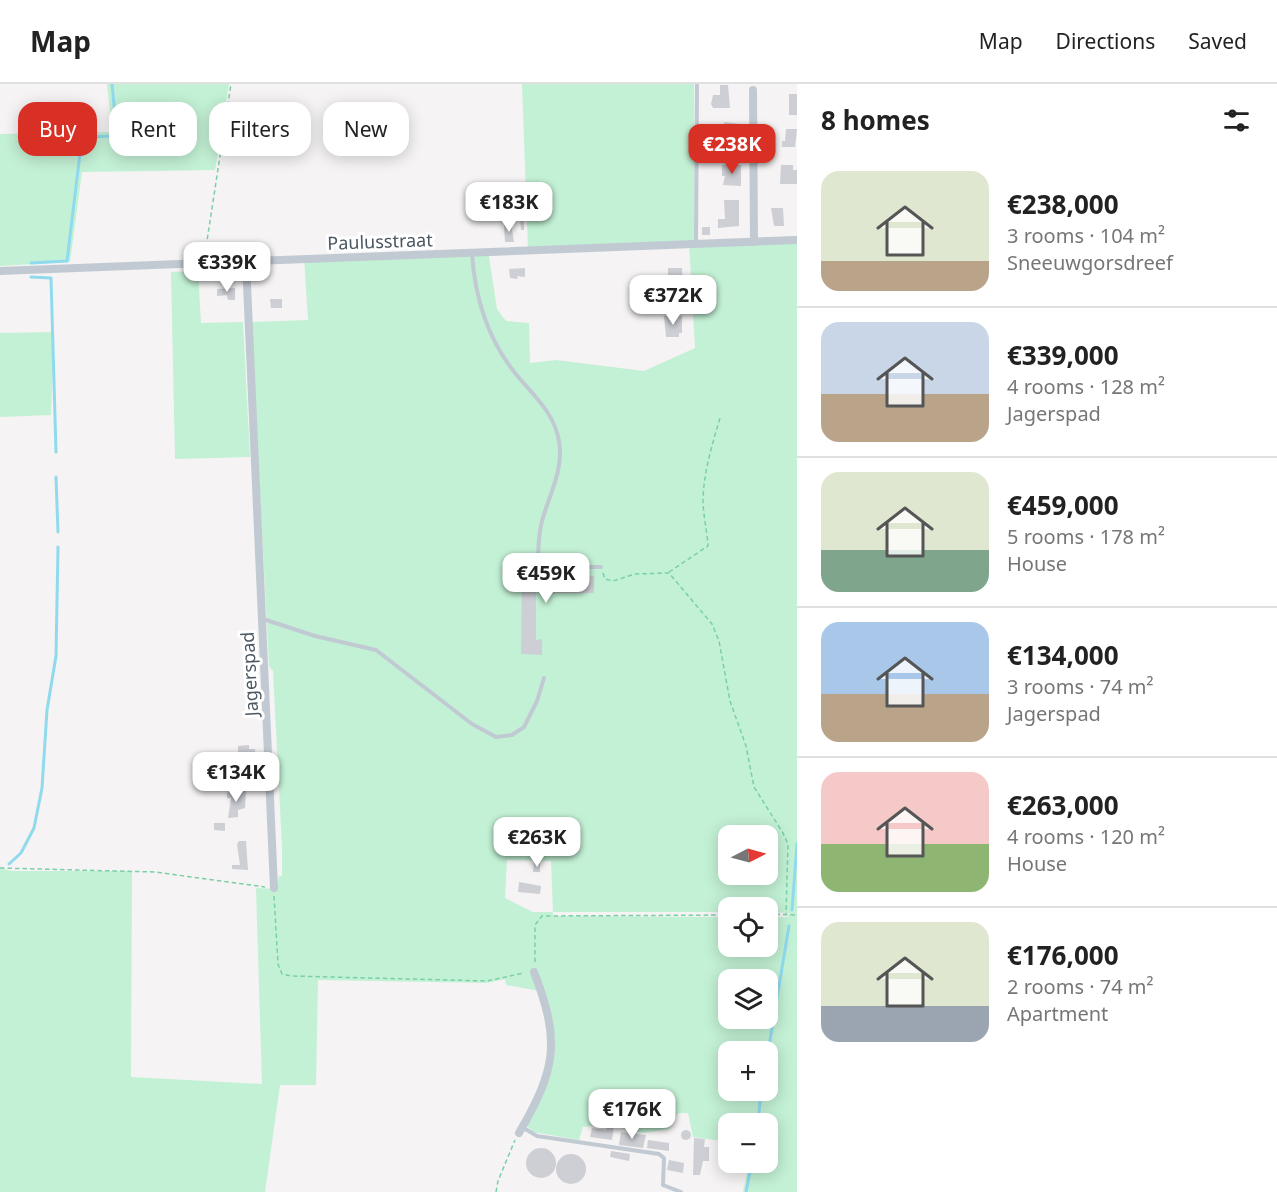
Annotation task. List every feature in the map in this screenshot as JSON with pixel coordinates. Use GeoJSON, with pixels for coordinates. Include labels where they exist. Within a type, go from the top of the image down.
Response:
{"type":"FeatureCollection","features":[{"type":"Feature","properties":{"kind":"street"},"geometry":{"type":"LineString","coordinates":[[753,90],[754,242]]}},
{"type":"Feature","properties":{"kind":"street","name":"Paulusstraat"},"geometry":{"type":"LineString","coordinates":[[0,271],[797,240]]}},
{"type":"Feature","properties":{"kind":"street","name":"Jagerspad"},"geometry":{"type":"LineString","coordinates":[[246,262],[274,888]]}},
{"type":"Feature","properties":{"kind":"street"},"geometry":{"type":"LineString","coordinates":[[520,1130],[545,1085],[550,1060],[550,1027],[534,972]]}},
{"type":"Feature","properties":{"kind":"lane"},"geometry":{"type":"LineString","coordinates":[[696,244],[697,84]]}},
{"type":"Feature","properties":{"kind":"lane"},"geometry":{"type":"LineString","coordinates":[[472,253],[474,283],[487,326],[514,372],[543,403],[559,441],[560,464],[541,524],[538,567],[601,567]]}},
{"type":"Feature","properties":{"kind":"lane"},"geometry":{"type":"LineString","coordinates":[[262,619],[315,636],[376,650],[472,724],[496,737],[512,735],[524,727],[537,701],[544,678]]}},
{"type":"Feature","properties":{"kind":"lane"},"geometry":{"type":"LineString","coordinates":[[520,1130],[537,1136],[659,1154],[664,1158],[663,1185],[681,1192]]}},
{"type":"Feature","properties":{"kind":"path"},"geometry":{"type":"LineString","coordinates":[[205,264],[207,231],[231,84]]}},
{"type":"Feature","properties":{"kind":"path"},"geometry":{"type":"LineString","coordinates":[[601,567],[605,579],[614,581],[635,574],[669,573],[708,546],[703,499],[708,473],[706,460],[720,418]]}},
{"type":"Feature","properties":{"kind":"path"},"geometry":{"type":"LineString","coordinates":[[669,573],[712,624],[719,641],[730,700],[746,747],[754,788],[788,844],[786,914]]}},
{"type":"Feature","properties":{"kind":"path"},"geometry":{"type":"LineString","coordinates":[[0,868],[155,872],[274,888],[278,964],[282,974],[291,976],[487,981],[534,972],[535,925],[542,916],[718,915]]}},
{"type":"Feature","properties":{"kind":"path"},"geometry":{"type":"LineString","coordinates":[[778,914],[797,915]]}},
{"type":"Feature","properties":{"kind":"path"},"geometry":{"type":"LineString","coordinates":[[496,1192],[498,1181],[520,1130]]}},
{"type":"Feature","properties":{"kind":"green space"},"geometry":{"type":"Polygon","coordinates":[[[107,84],[229,84],[226,102],[209,102],[209,156],[217,156],[215,170],[82,172],[70,262],[0,266],[0,134],[18,134],[18,156],[97,156],[97,132],[109,132],[109,156],[197,156],[197,102],[109,103],[107,84]]]}},
{"type":"Feature","properties":{"kind":"green space"},"geometry":{"type":"Polygon","coordinates":[[[522,84],[694,84],[695,241],[797,236],[797,1192],[743,1192],[747,1173],[778,1173],[778,1113],[718,1113],[718,1140],[693,1137],[688,1113],[678,1113],[669,1129],[643,1133],[605,1124],[583,1127],[579,1140],[533,1132],[526,1125],[553,1061],[539,991],[506,985],[505,979],[487,983],[318,980],[316,1085],[280,1085],[265,1192],[0,1192],[0,868],[12,871],[132,871],[131,1077],[262,1084],[256,888],[276,889],[279,876],[282,876],[282,847],[273,671],[269,666],[251,322],[308,320],[304,257],[488,250],[497,309],[506,321],[529,323],[530,363],[556,360],[644,371],[695,348],[689,242],[528,249],[522,84]],[[507,860],[505,898],[533,912],[553,912],[551,861],[507,860]]]}},
{"type":"Feature","properties":{"kind":"green space"},"geometry":{"type":"Polygon","coordinates":[[[198,271],[201,323],[243,322],[250,457],[175,459],[171,272],[198,271]]]}},
{"type":"Feature","properties":{"kind":"green space"},"geometry":{"type":"Polygon","coordinates":[[[54,332],[51,415],[0,417],[0,333],[54,332]]]}},
{"type":"Feature","properties":{"kind":"building"},"geometry":{"type":"Polygon","coordinates":[[[720,85],[728,85],[730,108],[713,108],[711,104],[713,95],[720,95],[720,85]]]}},
{"type":"Feature","properties":{"kind":"building"},"geometry":{"type":"Polygon","coordinates":[[[789,94],[797,94],[797,115],[789,115],[789,94]]]}},
{"type":"Feature","properties":{"kind":"building"},"geometry":{"type":"Polygon","coordinates":[[[725,122],[740,124],[740,147],[725,147],[722,144],[722,127],[725,122]]]}},
{"type":"Feature","properties":{"kind":"building"},"geometry":{"type":"Polygon","coordinates":[[[786,129],[797,129],[795,147],[782,147],[786,129]]]}},
{"type":"Feature","properties":{"kind":"building"},"geometry":{"type":"Polygon","coordinates":[[[722,165],[741,165],[741,186],[723,185],[725,176],[722,176],[722,165]]]}},
{"type":"Feature","properties":{"kind":"building"},"geometry":{"type":"Polygon","coordinates":[[[781,165],[793,165],[793,170],[797,170],[797,184],[780,184],[781,165]]]}},
{"type":"Feature","properties":{"kind":"building"},"geometry":{"type":"Polygon","coordinates":[[[724,200],[739,200],[739,226],[718,228],[718,219],[725,219],[724,200]]]}},
{"type":"Feature","properties":{"kind":"building"},"geometry":{"type":"Polygon","coordinates":[[[771,208],[783,208],[784,226],[774,226],[771,208]]]}},
{"type":"Feature","properties":{"kind":"building"},"geometry":{"type":"Polygon","coordinates":[[[519,210],[524,210],[524,230],[521,230],[519,210]]]}},
{"type":"Feature","properties":{"kind":"building"},"geometry":{"type":"Polygon","coordinates":[[[504,224],[511,224],[514,242],[505,242],[504,224]]]}},
{"type":"Feature","properties":{"kind":"building"},"geometry":{"type":"Polygon","coordinates":[[[702,227],[710,227],[710,235],[702,235],[702,227]]]}},
{"type":"Feature","properties":{"kind":"building"},"geometry":{"type":"Polygon","coordinates":[[[525,268],[525,277],[510,278],[509,269],[525,268]]]}},
{"type":"Feature","properties":{"kind":"building"},"geometry":{"type":"Polygon","coordinates":[[[668,268],[682,268],[683,290],[664,290],[664,293],[649,291],[649,280],[668,276],[668,268]]]}},
{"type":"Feature","properties":{"kind":"building"},"geometry":{"type":"Polygon","coordinates":[[[235,288],[235,300],[228,300],[227,295],[217,296],[217,289],[235,288]]]}},
{"type":"Feature","properties":{"kind":"building"},"geometry":{"type":"Polygon","coordinates":[[[270,299],[282,299],[282,308],[271,308],[270,299]]]}},
{"type":"Feature","properties":{"kind":"building"},"geometry":{"type":"Polygon","coordinates":[[[664,316],[682,316],[682,333],[679,333],[679,337],[666,337],[664,316]]]}},
{"type":"Feature","properties":{"kind":"building"},"geometry":{"type":"Polygon","coordinates":[[[542,576],[594,576],[594,593],[542,593],[542,590],[536,590],[536,640],[542,639],[542,655],[521,654],[522,578],[542,579],[542,576]]]}},
{"type":"Feature","properties":{"kind":"building"},"geometry":{"type":"Polygon","coordinates":[[[249,745],[249,749],[255,749],[256,767],[254,771],[246,772],[246,754],[238,754],[238,746],[249,745]]]}},
{"type":"Feature","properties":{"kind":"building"},"geometry":{"type":"Polygon","coordinates":[[[246,791],[245,808],[238,810],[238,817],[228,818],[231,798],[227,798],[227,793],[246,791]]]}},
{"type":"Feature","properties":{"kind":"building"},"geometry":{"type":"Polygon","coordinates":[[[214,823],[225,823],[225,831],[214,830],[214,823]]]}},
{"type":"Feature","properties":{"kind":"building"},"geometry":{"type":"Polygon","coordinates":[[[239,841],[246,841],[248,870],[232,869],[232,865],[240,865],[237,844],[239,841]]]}},
{"type":"Feature","properties":{"kind":"building"},"geometry":{"type":"Polygon","coordinates":[[[534,863],[540,863],[540,872],[533,872],[534,863]]]}},
{"type":"Feature","properties":{"kind":"building"},"geometry":{"type":"Polygon","coordinates":[[[519,882],[541,886],[540,894],[518,892],[519,882]]]}},
{"type":"Feature","properties":{"kind":"building"},"geometry":{"type":"Polygon","coordinates":[[[607,1124],[614,1126],[612,1140],[590,1137],[592,1128],[606,1130],[607,1124]]]}},
{"type":"Feature","properties":{"kind":"building"},"geometry":{"type":"Polygon","coordinates":[[[686,1130],[690,1131],[690,1139],[686,1140],[682,1139],[681,1135],[682,1131],[686,1130]]]}},
{"type":"Feature","properties":{"kind":"building"},"geometry":{"type":"Polygon","coordinates":[[[621,1132],[646,1135],[643,1148],[619,1145],[621,1132]]]}},
{"type":"Feature","properties":{"kind":"building"},"geometry":{"type":"Polygon","coordinates":[[[694,1138],[705,1139],[704,1147],[709,1147],[709,1161],[703,1161],[700,1175],[693,1175],[694,1138]]]}},
{"type":"Feature","properties":{"kind":"building"},"geometry":{"type":"Polygon","coordinates":[[[648,1140],[669,1143],[669,1151],[647,1148],[648,1140]]]}},
{"type":"Feature","properties":{"kind":"building"},"geometry":{"type":"Polygon","coordinates":[[[541,1148],[552,1152],[556,1163],[552,1174],[541,1178],[530,1174],[526,1163],[530,1152],[541,1148]]]}},
{"type":"Feature","properties":{"kind":"building"},"geometry":{"type":"Polygon","coordinates":[[[611,1151],[630,1154],[629,1161],[610,1157],[611,1151]]]}},
{"type":"Feature","properties":{"kind":"building"},"geometry":{"type":"Polygon","coordinates":[[[571,1154],[582,1158],[586,1169],[582,1180],[571,1184],[560,1180],[556,1169],[560,1158],[571,1154]]]}},
{"type":"Feature","properties":{"kind":"building"},"geometry":{"type":"Polygon","coordinates":[[[669,1160],[684,1163],[683,1173],[667,1170],[669,1160]]]}},
{"type":"Feature","properties":{"kind":"waterway"},"geometry":{"type":"LineString","coordinates":[[31,263],[67,261],[82,137],[117,136],[112,84]]}},
{"type":"Feature","properties":{"kind":"waterway"},"geometry":{"type":"LineString","coordinates":[[31,277],[51,278],[56,452]]}},
{"type":"Feature","properties":{"kind":"waterway"},"geometry":{"type":"LineString","coordinates":[[56,477],[58,532]]}},
{"type":"Feature","properties":{"kind":"waterway"},"geometry":{"type":"LineString","coordinates":[[9,864],[21,853],[34,828],[42,788],[47,710],[56,656],[58,547]]}},
{"type":"Feature","properties":{"kind":"waterway"},"geometry":{"type":"LineString","coordinates":[[792,910],[797,844]]}},
{"type":"Feature","properties":{"kind":"waterway"},"geometry":{"type":"LineString","coordinates":[[770,1041],[789,926]]}},
{"type":"Feature","properties":{"kind":"waterway"},"geometry":{"type":"LineString","coordinates":[[759,1113],[760,1101]]}},
{"type":"Feature","properties":{"kind":"waterway"},"geometry":{"type":"LineString","coordinates":[[746,1192],[750,1173]]}}]}
